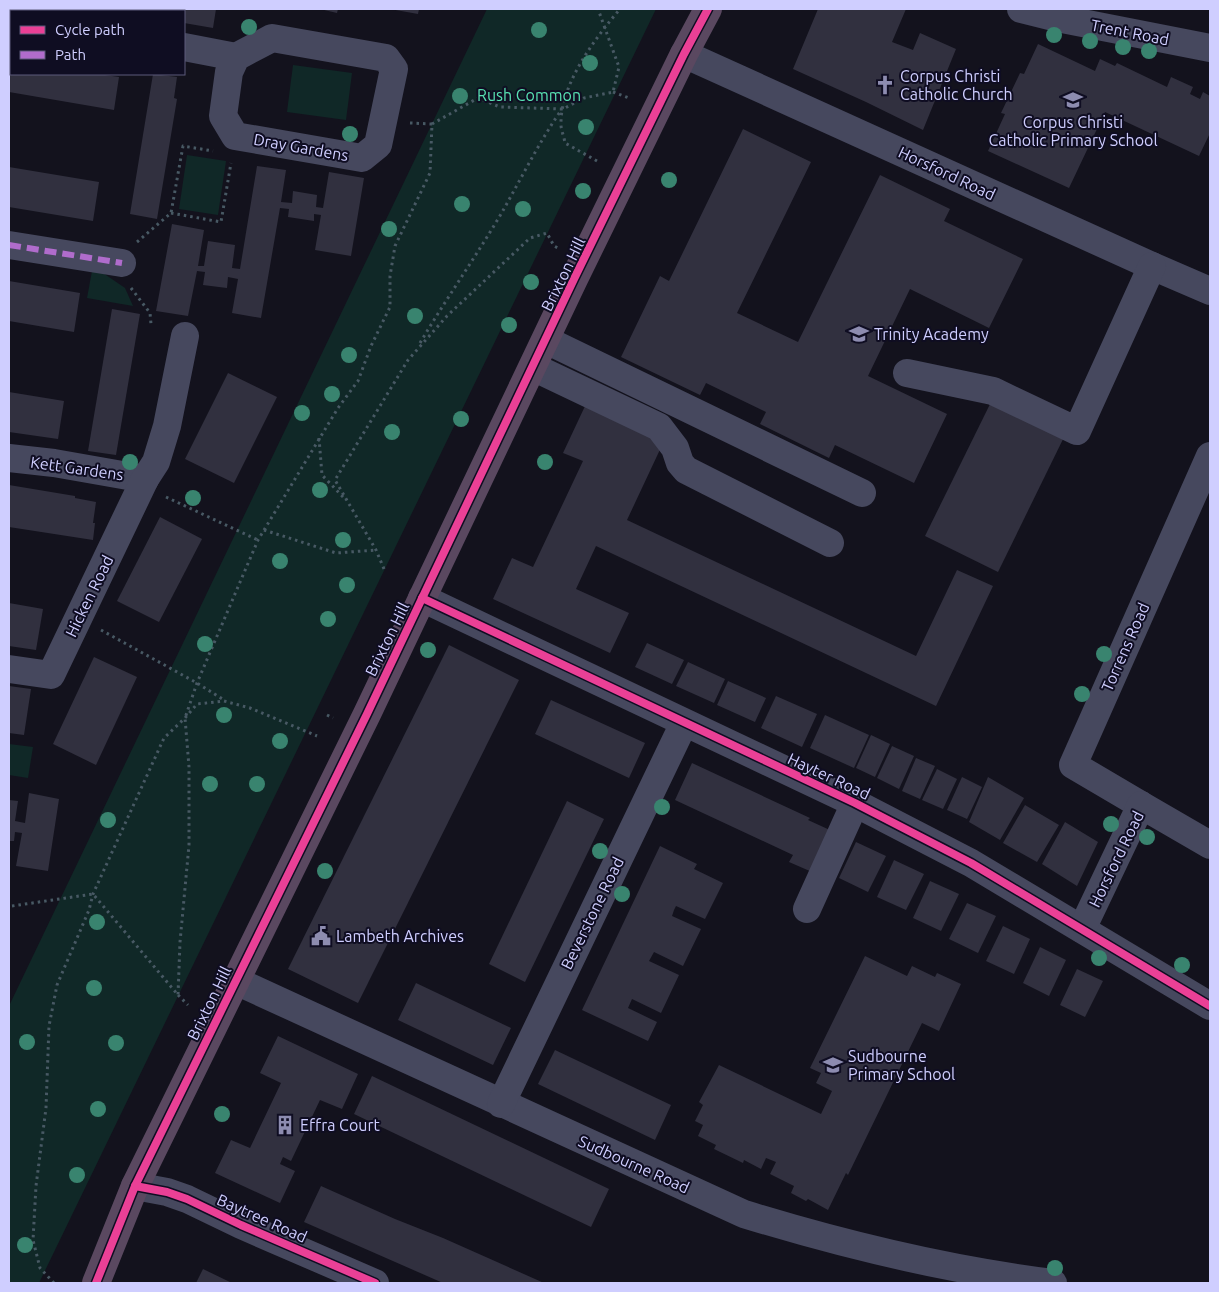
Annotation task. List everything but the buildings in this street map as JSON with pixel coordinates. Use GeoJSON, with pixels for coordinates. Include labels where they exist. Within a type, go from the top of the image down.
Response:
{"type":"FeatureCollection","features":[{"type":"Feature","properties":{"kind":"highway","name":"Brixton Hill"},"geometry":{"type":"LineString","coordinates":[[96,1283],[135,1186],[422,598],[684,54],[708,9]]}},
{"type":"Feature","properties":{"kind":"street","name":"Trent Road"},"geometry":{"type":"LineString","coordinates":[[1021,9],[1057,18],[1210,48]]}},
{"type":"Feature","properties":{"kind":"street","name":"Dray Gardens"},"geometry":{"type":"LineString","coordinates":[[272,38],[386,58],[394,69],[378,145],[362,158],[235,136],[223,116],[229,72],[236,57],[272,38]]}},
{"type":"Feature","properties":{"kind":"street"},"geometry":{"type":"LineString","coordinates":[[185,47],[236,57]]}},
{"type":"Feature","properties":{"kind":"street","name":"Horsford Road"},"geometry":{"type":"LineString","coordinates":[[684,54],[1210,291]]}},
{"type":"Feature","properties":{"kind":"street"},"geometry":{"type":"LineString","coordinates":[[9,245],[122,263]]}},
{"type":"Feature","properties":{"kind":"street"},"geometry":{"type":"LineString","coordinates":[[907,373],[993,391],[1077,431],[1152,266]]}},
{"type":"Feature","properties":{"kind":"street","name":"Hicken Road"},"geometry":{"type":"LineString","coordinates":[[9,669],[51,675],[145,479],[156,462],[167,426],[185,336]]}},
{"type":"Feature","properties":{"kind":"street"},"geometry":{"type":"LineString","coordinates":[[546,340],[862,493]]}},
{"type":"Feature","properties":{"kind":"street"},"geometry":{"type":"LineString","coordinates":[[533,367],[659,427],[675,448],[680,463],[686,470],[830,543]]}},
{"type":"Feature","properties":{"kind":"street","name":"Torrens Road"},"geometry":{"type":"LineString","coordinates":[[1141,805],[1073,765],[1210,456]]}},
{"type":"Feature","properties":{"kind":"street","name":"Kett Gardens"},"geometry":{"type":"LineString","coordinates":[[9,458],[54,462],[145,479]]}},
{"type":"Feature","properties":{"kind":"street","name":"Hayter Road"},"geometry":{"type":"LineString","coordinates":[[422,598],[855,803],[971,863],[1210,1006]]}},
{"type":"Feature","properties":{"kind":"street","name":"Beverstone Road"},"geometry":{"type":"LineString","coordinates":[[501,1104],[684,723]]}},
{"type":"Feature","properties":{"kind":"street"},"geometry":{"type":"LineString","coordinates":[[807,909],[855,803]]}},
{"type":"Feature","properties":{"kind":"street","name":"Horsford Road"},"geometry":{"type":"LineString","coordinates":[[1082,929],[1141,805],[1210,845]]}},
{"type":"Feature","properties":{"kind":"street","name":"Sudbourne Road"},"geometry":{"type":"LineString","coordinates":[[236,981],[744,1214],[808,1234],[868,1249],[951,1267],[1053,1283]]}},
{"type":"Feature","properties":{"kind":"street","name":"Baytree Road"},"geometry":{"type":"LineString","coordinates":[[135,1186],[167,1192],[188,1199],[211,1211],[376,1283]]}},
{"type":"Feature","properties":{"kind":"path"},"geometry":{"type":"LineString","coordinates":[[598,9],[620,67],[613,92]]}},
{"type":"Feature","properties":{"kind":"path"},"geometry":{"type":"LineString","coordinates":[[597,161],[565,143],[560,122],[566,91],[592,46],[620,9]]}},
{"type":"Feature","properties":{"kind":"path"},"geometry":{"type":"LineString","coordinates":[[178,995],[180,942],[189,844],[189,766],[185,718],[198,682],[258,540],[338,408],[358,381],[371,346],[390,307],[390,276],[395,246],[430,173],[432,124],[478,98],[500,107],[562,109],[584,98],[613,92],[628,98]]}},
{"type":"Feature","properties":{"kind":"path"},"geometry":{"type":"LineString","coordinates":[[416,350],[522,179],[549,128],[562,109]]}},
{"type":"Feature","properties":{"kind":"path"},"geometry":{"type":"LineString","coordinates":[[151,324],[150,313],[122,276],[122,254],[172,213],[183,146],[216,152]]}},
{"type":"Feature","properties":{"kind":"path"},"geometry":{"type":"LineString","coordinates":[[172,213],[221,222],[233,155]]}},
{"type":"Feature","properties":{"kind":"path"},"geometry":{"type":"LineString","coordinates":[[384,569],[376,550],[336,480],[408,360],[447,316],[530,238],[547,233],[554,246]]}},
{"type":"Feature","properties":{"kind":"path"},"geometry":{"type":"LineString","coordinates":[[320,438],[322,475],[350,505]]}},
{"type":"Feature","properties":{"kind":"path"},"geometry":{"type":"LineString","coordinates":[[145,479],[159,494],[258,540]]}},
{"type":"Feature","properties":{"kind":"path"},"geometry":{"type":"LineString","coordinates":[[264,530],[336,553],[376,550]]}},
{"type":"Feature","properties":{"kind":"path"},"geometry":{"type":"LineString","coordinates":[[78,617],[198,682],[224,701],[250,708],[317,736]]}},
{"type":"Feature","properties":{"kind":"path"},"geometry":{"type":"LineString","coordinates":[[54,1283],[40,1268],[33,1240],[36,1186],[46,1108],[49,1026],[57,985],[93,894],[164,738],[197,704],[224,701]]}},
{"type":"Feature","properties":{"kind":"path"},"geometry":{"type":"LineString","coordinates":[[327,715],[333,718]]}},
{"type":"Feature","properties":{"kind":"path"},"geometry":{"type":"LineString","coordinates":[[12,906],[93,894]]}},
{"type":"Feature","properties":{"kind":"path"},"geometry":{"type":"LineString","coordinates":[[93,894],[188,1005]]}},
{"type":"Feature","properties":{"kind":"green space","name":"Rush Common"},"geometry":{"type":"Polygon","coordinates":[[[487,9],[656,9],[39,1283],[9,1283],[9,1006],[487,9]]]}},
{"type":"Feature","properties":{"kind":"green space"},"geometry":{"type":"Polygon","coordinates":[[[293,65],[352,73],[346,120],[287,112],[293,65]]]}},
{"type":"Feature","properties":{"kind":"green space"},"geometry":{"type":"Polygon","coordinates":[[[187,155],[226,161],[218,215],[179,209],[187,155]]]}},
{"type":"Feature","properties":{"kind":"green space"},"geometry":{"type":"Polygon","coordinates":[[[92,271],[103,273],[125,288],[133,306],[87,298],[92,271]]]}},
{"type":"Feature","properties":{"kind":"green space"},"geometry":{"type":"Polygon","coordinates":[[[9,744],[33,747],[28,778],[9,775],[9,744]]]}},
{"type":"Feature","properties":{"kind":"marked path"},"geometry":{"type":"LineString","coordinates":[[9,245],[122,263]]}},
{"type":"Feature","properties":{"kind":"cycle path"},"geometry":{"type":"LineString","coordinates":[[96,1283],[135,1186],[367,714],[574,279],[708,9]]}},
{"type":"Feature","properties":{"kind":"cycle path"},"geometry":{"type":"LineString","coordinates":[[422,598],[855,803],[971,863],[1210,1006]]}},
{"type":"Feature","properties":{"kind":"cycle path"},"geometry":{"type":"LineString","coordinates":[[135,1186],[167,1192],[187,1199],[241,1225],[375,1283]]}},
{"type":"Feature","properties":{"kind":"place","name":"Corpus Christi Catholic Church"},"geometry":{"type":"Point","coordinates":[885,85]}},
{"type":"Feature","properties":{"kind":"place","name":"Corpus Christi Catholic Primary School"},"geometry":{"type":"Point","coordinates":[1073,100]}},
{"type":"Feature","properties":{"kind":"place","name":"Trinity Academy"},"geometry":{"type":"Point","coordinates":[859,334]}},
{"type":"Feature","properties":{"kind":"place","name":"Lambeth Archives"},"geometry":{"type":"Point","coordinates":[321,936]}},
{"type":"Feature","properties":{"kind":"place","name":"Sudbourne Primary School"},"geometry":{"type":"Point","coordinates":[833,1065]}},
{"type":"Feature","properties":{"kind":"place","name":"Effra Court"},"geometry":{"type":"Point","coordinates":[285,1125]}}]}
